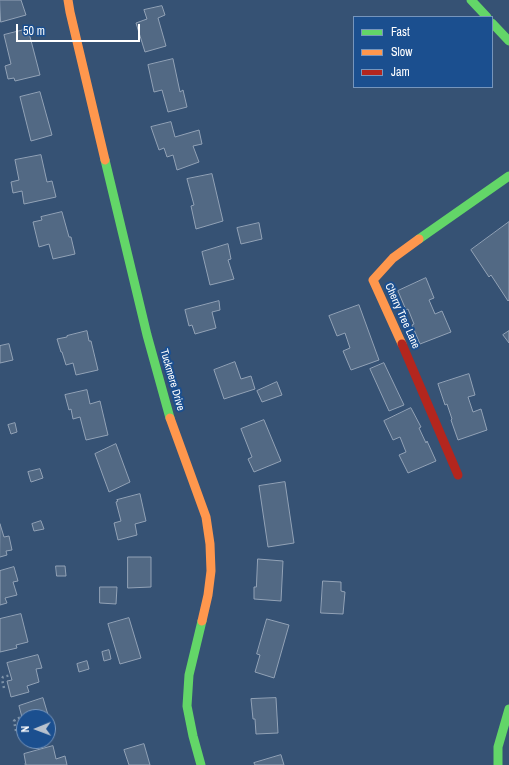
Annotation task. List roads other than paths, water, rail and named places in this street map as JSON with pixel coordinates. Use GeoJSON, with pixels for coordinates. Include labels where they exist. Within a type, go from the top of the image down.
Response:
{"type":"FeatureCollection","features":[{"type":"Feature","properties":{"kind":"street","name":"Tuckmere Drive"},"geometry":{"type":"LineString","coordinates":[[68,0],[147,335],[167,408],[206,517],[210,544],[211,571],[208,595],[189,675],[187,706],[192,736],[201,765]]}},
{"type":"Feature","properties":{"kind":"street"},"geometry":{"type":"LineString","coordinates":[[471,0],[486,16]]}},
{"type":"Feature","properties":{"kind":"street"},"geometry":{"type":"LineString","coordinates":[[493,24],[509,41]]}},
{"type":"Feature","properties":{"kind":"street","name":"Cherry Tree Lane"},"geometry":{"type":"LineString","coordinates":[[458,475],[373,280],[394,258],[509,176]]}},
{"type":"Feature","properties":{"kind":"street"},"geometry":{"type":"LineString","coordinates":[[498,765],[498,746],[509,710]]}}]}
